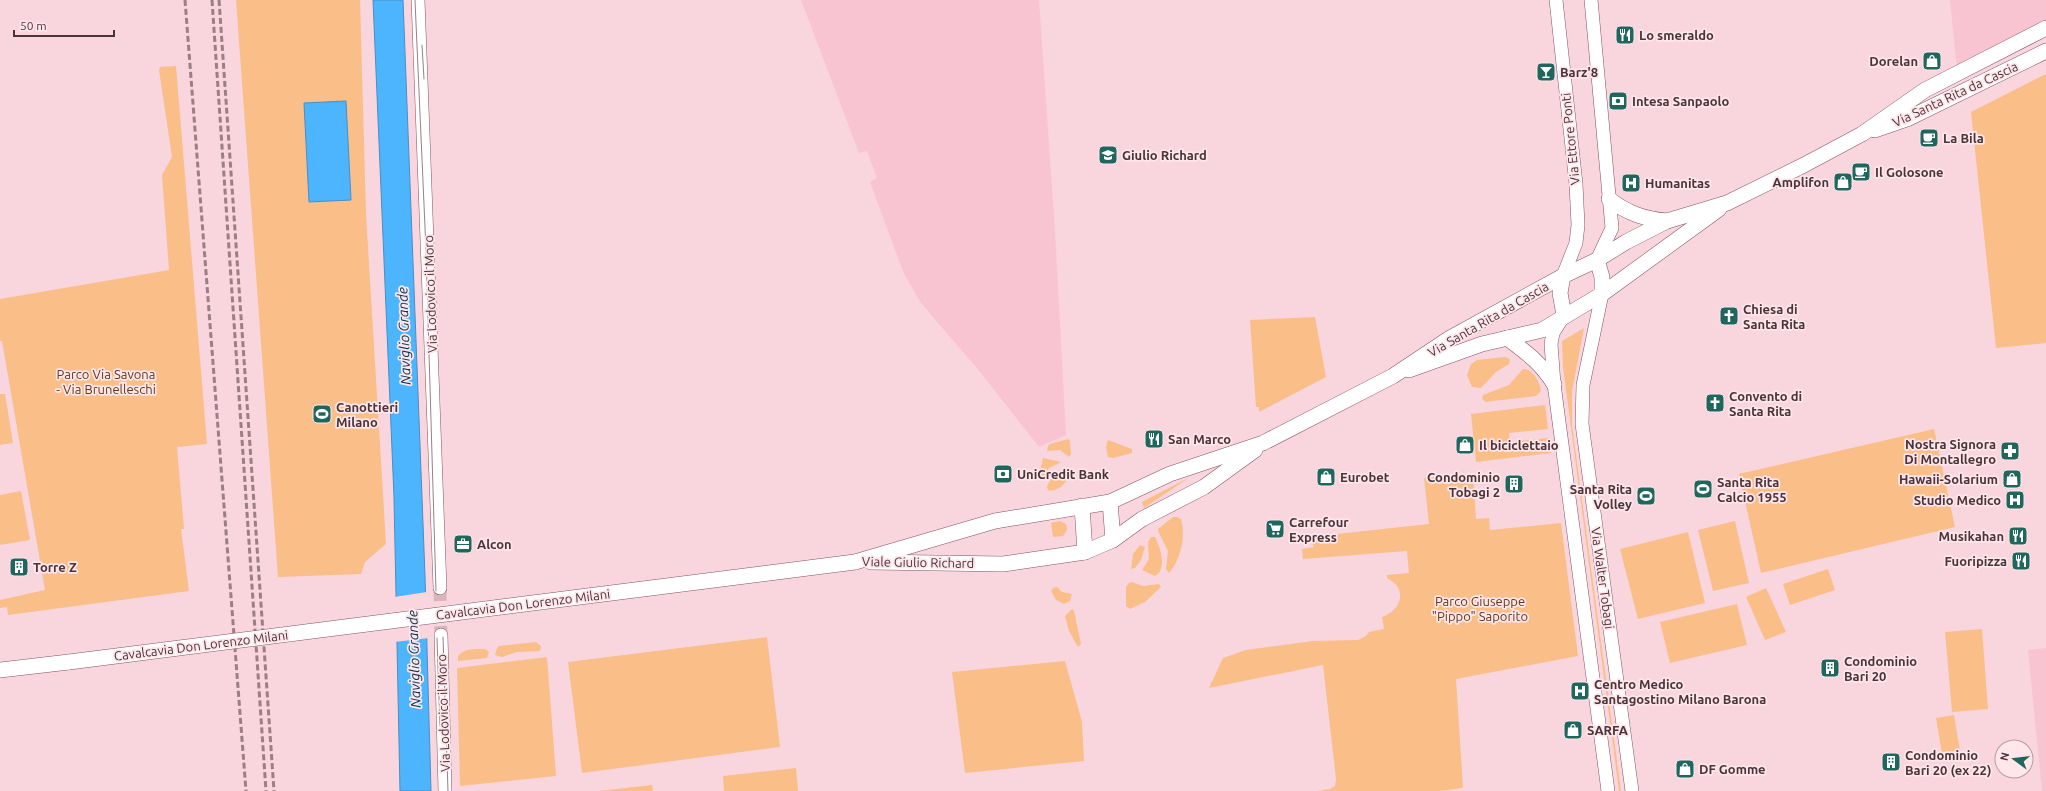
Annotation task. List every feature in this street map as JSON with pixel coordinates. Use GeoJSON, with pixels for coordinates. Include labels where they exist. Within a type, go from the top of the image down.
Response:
{"type":"FeatureCollection","features":[{"type":"Feature","properties":{"kind":"main road","name":"Via Santa Rita da Cascia"},"geometry":{"type":"LineString","coordinates":[[1263,443],[1393,376],[1450,338],[1563,276],[1597,260],[1626,242],[1667,221],[1727,203],[1804,165],[1862,134],[1925,90],[2046,28]]}},
{"type":"Feature","properties":{"kind":"main road","name":"Via Santa Rita da Cascia"},"geometry":{"type":"LineString","coordinates":[[1862,134],[1907,119],[2046,51]]}},
{"type":"Feature","properties":{"kind":"main road"},"geometry":{"type":"LineString","coordinates":[[1609,199],[1630,213],[1648,219],[1667,221]]}},
{"type":"Feature","properties":{"kind":"main road","name":"Via Santa Rita da Cascia"},"geometry":{"type":"LineString","coordinates":[[1393,376],[1439,361],[1482,344],[1542,330],[1564,315],[1602,294],[1727,203]]}},
{"type":"Feature","properties":{"kind":"main road"},"geometry":{"type":"LineString","coordinates":[[1597,260],[1602,278],[1602,294]]}},
{"type":"Feature","properties":{"kind":"main road"},"geometry":{"type":"LineString","coordinates":[[1563,276],[1560,293],[1564,315]]}},
{"type":"Feature","properties":{"kind":"main road","name":"Via Walter Tobagi"},"geometry":{"type":"LineString","coordinates":[[1507,338],[1534,358],[1554,384]]}},
{"type":"Feature","properties":{"kind":"main road","name":"Viale Giulio Richard"},"geometry":{"type":"LineString","coordinates":[[855,562],[995,521],[1110,502],[1170,474],[1263,443]]}},
{"type":"Feature","properties":{"kind":"main road","name":"Viale Giulio Richard"},"geometry":{"type":"LineString","coordinates":[[855,562],[1003,564],[1085,552],[1113,540],[1142,519],[1204,487],[1263,443]]}},
{"type":"Feature","properties":{"kind":"main road"},"geometry":{"type":"LineString","coordinates":[[1110,502],[1113,540]]}},
{"type":"Feature","properties":{"kind":"main road"},"geometry":{"type":"LineString","coordinates":[[1082,506],[1085,552]]}},
{"type":"Feature","properties":{"kind":"main road","name":"Cavalcavia Don Lorenzo Milani"},"geometry":{"type":"LineString","coordinates":[[0,670],[855,562]]}},
{"type":"Feature","properties":{"kind":"street","name":"Via Lodovico il Moro"},"geometry":{"type":"LineString","coordinates":[[418,0],[440,588]]}},
{"type":"Feature","properties":{"kind":"street","name":"Via Ettore Ponti"},"geometry":{"type":"LineString","coordinates":[[1556,0],[1576,184],[1578,225],[1576,244],[1563,276]]}},
{"type":"Feature","properties":{"kind":"street"},"geometry":{"type":"LineString","coordinates":[[1591,0],[1612,228],[1597,260]]}},
{"type":"Feature","properties":{"kind":"street","name":"Via Walter Tobagi"},"geometry":{"type":"LineString","coordinates":[[1602,294],[1583,385],[1582,424],[1632,791]]}},
{"type":"Feature","properties":{"kind":"street","name":"Via Walter Tobagi"},"geometry":{"type":"LineString","coordinates":[[1564,315],[1553,334],[1551,344],[1554,384],[1608,791]]}},
{"type":"Feature","properties":{"kind":"street","name":"Via Lodovico il Moro"},"geometry":{"type":"LineString","coordinates":[[441,635],[445,791]]}},
{"type":"Feature","properties":{"kind":"shaded area"},"geometry":{"type":"Polygon","coordinates":[[[801,0],[1039,0],[1055,231],[1066,435],[1039,447],[981,373],[921,303],[904,274],[870,182],[877,178],[867,151],[859,153],[801,0]]]}},
{"type":"Feature","properties":{"kind":"shaded area"},"geometry":{"type":"Polygon","coordinates":[[[1950,0],[2046,0],[2046,23],[1957,69],[1950,0]]]}},
{"type":"Feature","properties":{"kind":"shaded area"},"geometry":{"type":"Polygon","coordinates":[[[2046,648],[2046,791],[2042,791],[2028,650],[2046,648]]]}},
{"type":"Feature","properties":{"kind":"green space","name":"Canottieri Milano"},"geometry":{"type":"Polygon","coordinates":[[[236,0],[360,0],[366,214],[386,544],[365,562],[361,574],[278,577],[236,0]]]}},
{"type":"Feature","properties":{"kind":"green space","name":"Parco Via Savona - Via Brunelleschi"},"geometry":{"type":"Polygon","coordinates":[[[176,66],[207,444],[177,447],[184,529],[181,529],[189,591],[8,615],[7,607],[0,608],[0,600],[45,590],[2,341],[0,341],[0,299],[169,270],[162,175],[172,157],[159,70],[160,67],[176,66]]]}},
{"type":"Feature","properties":{"kind":"green space"},"geometry":{"type":"Polygon","coordinates":[[[2046,74],[2046,343],[1996,348],[1971,112],[2046,74]]]}},
{"type":"Feature","properties":{"kind":"green space"},"geometry":{"type":"Polygon","coordinates":[[[1315,317],[1326,377],[1259,412],[1259,407],[1256,407],[1250,320],[1315,317]]]}},
{"type":"Feature","properties":{"kind":"green space"},"geometry":{"type":"Polygon","coordinates":[[[1584,328],[1572,392],[1572,425],[1621,791],[1619,791],[1563,367],[1562,341],[1584,328]]]}},
{"type":"Feature","properties":{"kind":"green space"},"geometry":{"type":"Polygon","coordinates":[[[1505,357],[1510,359],[1509,364],[1496,372],[1481,388],[1472,387],[1467,375],[1471,364],[1477,360],[1505,357]]]}},
{"type":"Feature","properties":{"kind":"green space"},"geometry":{"type":"Polygon","coordinates":[[[1523,369],[1530,371],[1538,380],[1541,391],[1536,396],[1486,402],[1482,399],[1483,395],[1509,385],[1523,369]]]}},
{"type":"Feature","properties":{"kind":"green space"},"geometry":{"type":"Polygon","coordinates":[[[0,394],[5,394],[13,443],[0,445],[0,394]]]}},
{"type":"Feature","properties":{"kind":"green space"},"geometry":{"type":"Polygon","coordinates":[[[1545,405],[1548,429],[1509,433],[1510,442],[1549,438],[1551,453],[1476,462],[1471,414],[1545,405]]]}},
{"type":"Feature","properties":{"kind":"green space"},"geometry":{"type":"Polygon","coordinates":[[[1934,429],[1955,527],[1761,573],[1739,474],[1934,429]]]}},
{"type":"Feature","properties":{"kind":"green space"},"geometry":{"type":"Polygon","coordinates":[[[1068,439],[1070,441],[1071,454],[1069,457],[1060,450],[1047,451],[1050,444],[1068,439]]]}},
{"type":"Feature","properties":{"kind":"green space"},"geometry":{"type":"Polygon","coordinates":[[[1108,440],[1132,449],[1132,453],[1113,458],[1108,457],[1106,447],[1108,440]]]}},
{"type":"Feature","properties":{"kind":"green space"},"geometry":{"type":"Polygon","coordinates":[[[1043,458],[1061,462],[1049,468],[1042,479],[1039,478],[1043,458]]]}},
{"type":"Feature","properties":{"kind":"green space"},"geometry":{"type":"Polygon","coordinates":[[[1064,469],[1070,472],[1065,483],[1055,490],[1048,490],[1047,487],[1051,479],[1055,474],[1064,469]]]}},
{"type":"Feature","properties":{"kind":"green space","name":"Parco Giuseppe \"Pippo\" Saporito"},"geometry":{"type":"Polygon","coordinates":[[[1473,474],[1476,519],[1489,518],[1490,530],[1561,523],[1578,656],[1456,679],[1463,788],[1439,791],[1317,791],[1330,789],[1335,786],[1336,779],[1323,665],[1209,688],[1223,658],[1246,650],[1313,641],[1358,640],[1366,636],[1369,632],[1384,629],[1382,617],[1394,609],[1400,596],[1397,586],[1387,578],[1387,575],[1409,573],[1407,551],[1303,559],[1302,549],[1314,547],[1309,537],[1429,524],[1424,478],[1473,474]]]}},
{"type":"Feature","properties":{"kind":"green space"},"geometry":{"type":"Polygon","coordinates":[[[1188,478],[1187,479],[1144,508],[1142,502],[1188,478]]]}},
{"type":"Feature","properties":{"kind":"green space"},"geometry":{"type":"Polygon","coordinates":[[[21,491],[30,540],[0,545],[0,495],[21,491]]]}},
{"type":"Feature","properties":{"kind":"green space"},"geometry":{"type":"Polygon","coordinates":[[[1173,517],[1181,519],[1183,540],[1177,561],[1169,573],[1166,569],[1168,551],[1158,529],[1173,517]]]}},
{"type":"Feature","properties":{"kind":"green space"},"geometry":{"type":"Polygon","coordinates":[[[1060,521],[1066,524],[1067,530],[1063,536],[1053,537],[1051,523],[1060,521]]]}},
{"type":"Feature","properties":{"kind":"green space"},"geometry":{"type":"Polygon","coordinates":[[[1735,521],[1749,583],[1713,591],[1698,530],[1735,521]]]}},
{"type":"Feature","properties":{"kind":"green space"},"geometry":{"type":"Polygon","coordinates":[[[1688,532],[1705,603],[1638,619],[1620,549],[1688,532]]]}},
{"type":"Feature","properties":{"kind":"green space"},"geometry":{"type":"Polygon","coordinates":[[[1151,537],[1155,537],[1162,558],[1161,568],[1159,573],[1155,576],[1142,570],[1149,559],[1148,542],[1151,537]]]}},
{"type":"Feature","properties":{"kind":"green space"},"geometry":{"type":"Polygon","coordinates":[[[1140,545],[1145,547],[1141,560],[1135,568],[1131,569],[1133,554],[1140,545]]]}},
{"type":"Feature","properties":{"kind":"green space"},"geometry":{"type":"Polygon","coordinates":[[[1828,569],[1835,590],[1790,605],[1783,584],[1828,569]]]}},
{"type":"Feature","properties":{"kind":"green space"},"geometry":{"type":"Polygon","coordinates":[[[1132,582],[1143,586],[1159,584],[1161,587],[1145,602],[1130,609],[1126,606],[1126,587],[1132,582]]]}},
{"type":"Feature","properties":{"kind":"green space"},"geometry":{"type":"Polygon","coordinates":[[[1057,587],[1062,592],[1072,594],[1070,601],[1064,604],[1056,600],[1051,591],[1053,588],[1057,587]]]}},
{"type":"Feature","properties":{"kind":"green space"},"geometry":{"type":"Polygon","coordinates":[[[1766,588],[1786,632],[1765,640],[1746,597],[1766,588]]]}},
{"type":"Feature","properties":{"kind":"green space"},"geometry":{"type":"Polygon","coordinates":[[[1737,604],[1747,645],[1670,663],[1660,622],[1737,604]]]}},
{"type":"Feature","properties":{"kind":"green space"},"geometry":{"type":"Polygon","coordinates":[[[1072,609],[1074,611],[1081,644],[1078,647],[1069,631],[1065,616],[1072,609]]]}},
{"type":"Feature","properties":{"kind":"green space"},"geometry":{"type":"Polygon","coordinates":[[[1982,629],[1988,709],[1952,712],[1945,632],[1982,629]]]}},
{"type":"Feature","properties":{"kind":"green space"},"geometry":{"type":"Polygon","coordinates":[[[767,637],[780,747],[582,773],[568,662],[767,637]]]}},
{"type":"Feature","properties":{"kind":"green space"},"geometry":{"type":"Polygon","coordinates":[[[536,642],[541,646],[540,651],[517,652],[502,657],[495,655],[499,646],[536,642]]]}},
{"type":"Feature","properties":{"kind":"green space"},"geometry":{"type":"Polygon","coordinates":[[[485,649],[489,652],[487,658],[458,661],[458,656],[463,652],[485,649]]]}},
{"type":"Feature","properties":{"kind":"green space"},"geometry":{"type":"Polygon","coordinates":[[[547,657],[556,776],[460,786],[457,668],[547,657]]]}},
{"type":"Feature","properties":{"kind":"green space"},"geometry":{"type":"Polygon","coordinates":[[[1065,661],[1082,722],[1084,761],[965,773],[952,672],[1065,661]]]}},
{"type":"Feature","properties":{"kind":"green space"},"geometry":{"type":"Polygon","coordinates":[[[1954,715],[1960,751],[1942,754],[1936,718],[1954,715]]]}},
{"type":"Feature","properties":{"kind":"green space"},"geometry":{"type":"Polygon","coordinates":[[[796,768],[798,791],[724,791],[723,776],[796,768]]]}},
{"type":"Feature","properties":{"kind":"green space"},"geometry":{"type":"Polygon","coordinates":[[[652,785],[653,791],[599,791],[652,785]]]}},
{"type":"Feature","properties":{"kind":"water","name":"Naviglio Grande"},"geometry":{"type":"Polygon","coordinates":[[[373,0],[403,0],[425,576],[431,791],[400,791],[394,497],[373,0]]]}},
{"type":"Feature","properties":{"kind":"water"},"geometry":{"type":"Polygon","coordinates":[[[346,101],[351,200],[309,202],[304,103],[346,101]]]}},
{"type":"Feature","properties":{"kind":"pier"},"geometry":{"type":"Polygon","coordinates":[[[427,592],[429,638],[394,642],[394,597],[427,592]]]}},
{"type":"Feature","properties":{"kind":"tunnel"},"geometry":{"type":"LineString","coordinates":[[440,588],[441,635]]}},
{"type":"Feature","properties":{"kind":"tram line"},"geometry":{"type":"LineString","coordinates":[[415,0],[426,250],[436,591]]}},
{"type":"Feature","properties":{"kind":"tram line"},"geometry":{"type":"LineString","coordinates":[[422,45],[424,79]]}},
{"type":"Feature","properties":{"kind":"tram line"},"geometry":{"type":"LineString","coordinates":[[443,637],[448,791]]}},
{"type":"Feature","properties":{"kind":"tram line"},"geometry":{"type":"LineString","coordinates":[[437,638],[440,726]]}},
{"type":"Feature","properties":{"kind":"railway"},"geometry":{"type":"LineString","coordinates":[[185,0],[246,791]]}},
{"type":"Feature","properties":{"kind":"railway"},"geometry":{"type":"LineString","coordinates":[[212,0],[266,791]]}},
{"type":"Feature","properties":{"kind":"railway"},"geometry":{"type":"LineString","coordinates":[[219,0],[274,791]]}},
{"type":"Feature","properties":{"kind":"place","name":"Lo smeraldo"},"geometry":{"type":"Point","coordinates":[1625,35]}},
{"type":"Feature","properties":{"kind":"place","name":"Dorelan"},"geometry":{"type":"Point","coordinates":[1932,61]}},
{"type":"Feature","properties":{"kind":"place","name":"Barz'8"},"geometry":{"type":"Point","coordinates":[1546,72]}},
{"type":"Feature","properties":{"kind":"place","name":"Intesa Sanpaolo"},"geometry":{"type":"Point","coordinates":[1618,101]}},
{"type":"Feature","properties":{"kind":"place","name":"La Bila"},"geometry":{"type":"Point","coordinates":[1929,138]}},
{"type":"Feature","properties":{"kind":"place","name":"Giulio Richard"},"geometry":{"type":"Point","coordinates":[1108,155]}},
{"type":"Feature","properties":{"kind":"place","name":"Il Golosone"},"geometry":{"type":"Point","coordinates":[1861,172]}},
{"type":"Feature","properties":{"kind":"place","name":"Amplifon"},"geometry":{"type":"Point","coordinates":[1843,182]}},
{"type":"Feature","properties":{"kind":"place","name":"Humanitas"},"geometry":{"type":"Point","coordinates":[1631,183]}},
{"type":"Feature","properties":{"kind":"place","name":"Chiesa di Santa Rita"},"geometry":{"type":"Point","coordinates":[1729,316]}},
{"type":"Feature","properties":{"kind":"place","name":"Convento di Santa Rita"},"geometry":{"type":"Point","coordinates":[1715,403]}},
{"type":"Feature","properties":{"kind":"place","name":"Canottieri Milano"},"geometry":{"type":"Point","coordinates":[322,414]}},
{"type":"Feature","properties":{"kind":"place","name":"San Marco"},"geometry":{"type":"Point","coordinates":[1154,439]}},
{"type":"Feature","properties":{"kind":"place","name":"Il biciclettaio"},"geometry":{"type":"Point","coordinates":[1465,445]}},
{"type":"Feature","properties":{"kind":"place","name":"Nostra Signora Di Montallegro"},"geometry":{"type":"Point","coordinates":[2010,451]}},
{"type":"Feature","properties":{"kind":"place","name":"UniCredit Bank"},"geometry":{"type":"Point","coordinates":[1003,474]}},
{"type":"Feature","properties":{"kind":"place","name":"Eurobet"},"geometry":{"type":"Point","coordinates":[1326,477]}},
{"type":"Feature","properties":{"kind":"place","name":"Hawaii-Solarium"},"geometry":{"type":"Point","coordinates":[2012,479]}},
{"type":"Feature","properties":{"kind":"place","name":"Condominio Tobagi 2"},"geometry":{"type":"Point","coordinates":[1514,484]}},
{"type":"Feature","properties":{"kind":"place","name":"Santa Rita Calcio 1955"},"geometry":{"type":"Point","coordinates":[1703,489]}},
{"type":"Feature","properties":{"kind":"place","name":"Santa Rita Volley"},"geometry":{"type":"Point","coordinates":[1646,496]}},
{"type":"Feature","properties":{"kind":"place","name":"Studio Medico"},"geometry":{"type":"Point","coordinates":[2015,500]}},
{"type":"Feature","properties":{"kind":"place","name":"Carrefour Express"},"geometry":{"type":"Point","coordinates":[1275,529]}},
{"type":"Feature","properties":{"kind":"place","name":"Musikahan"},"geometry":{"type":"Point","coordinates":[2018,536]}},
{"type":"Feature","properties":{"kind":"place","name":"Alcon"},"geometry":{"type":"Point","coordinates":[463,544]}},
{"type":"Feature","properties":{"kind":"place","name":"Fuoripizza"},"geometry":{"type":"Point","coordinates":[2021,561]}},
{"type":"Feature","properties":{"kind":"place","name":"Torre Z"},"geometry":{"type":"Point","coordinates":[19,567]}},
{"type":"Feature","properties":{"kind":"place","name":"Condominio Bari 20"},"geometry":{"type":"Point","coordinates":[1830,668]}},
{"type":"Feature","properties":{"kind":"place","name":"Centro Medico Santagostino Milano Barona"},"geometry":{"type":"Point","coordinates":[1580,691]}},
{"type":"Feature","properties":{"kind":"place","name":"SARFA"},"geometry":{"type":"Point","coordinates":[1573,730]}},
{"type":"Feature","properties":{"kind":"place","name":"Condominio Bari 20 (ex 22)"},"geometry":{"type":"Point","coordinates":[1891,762]}},
{"type":"Feature","properties":{"kind":"place","name":"DF Gomme"},"geometry":{"type":"Point","coordinates":[1685,769]}}]}
